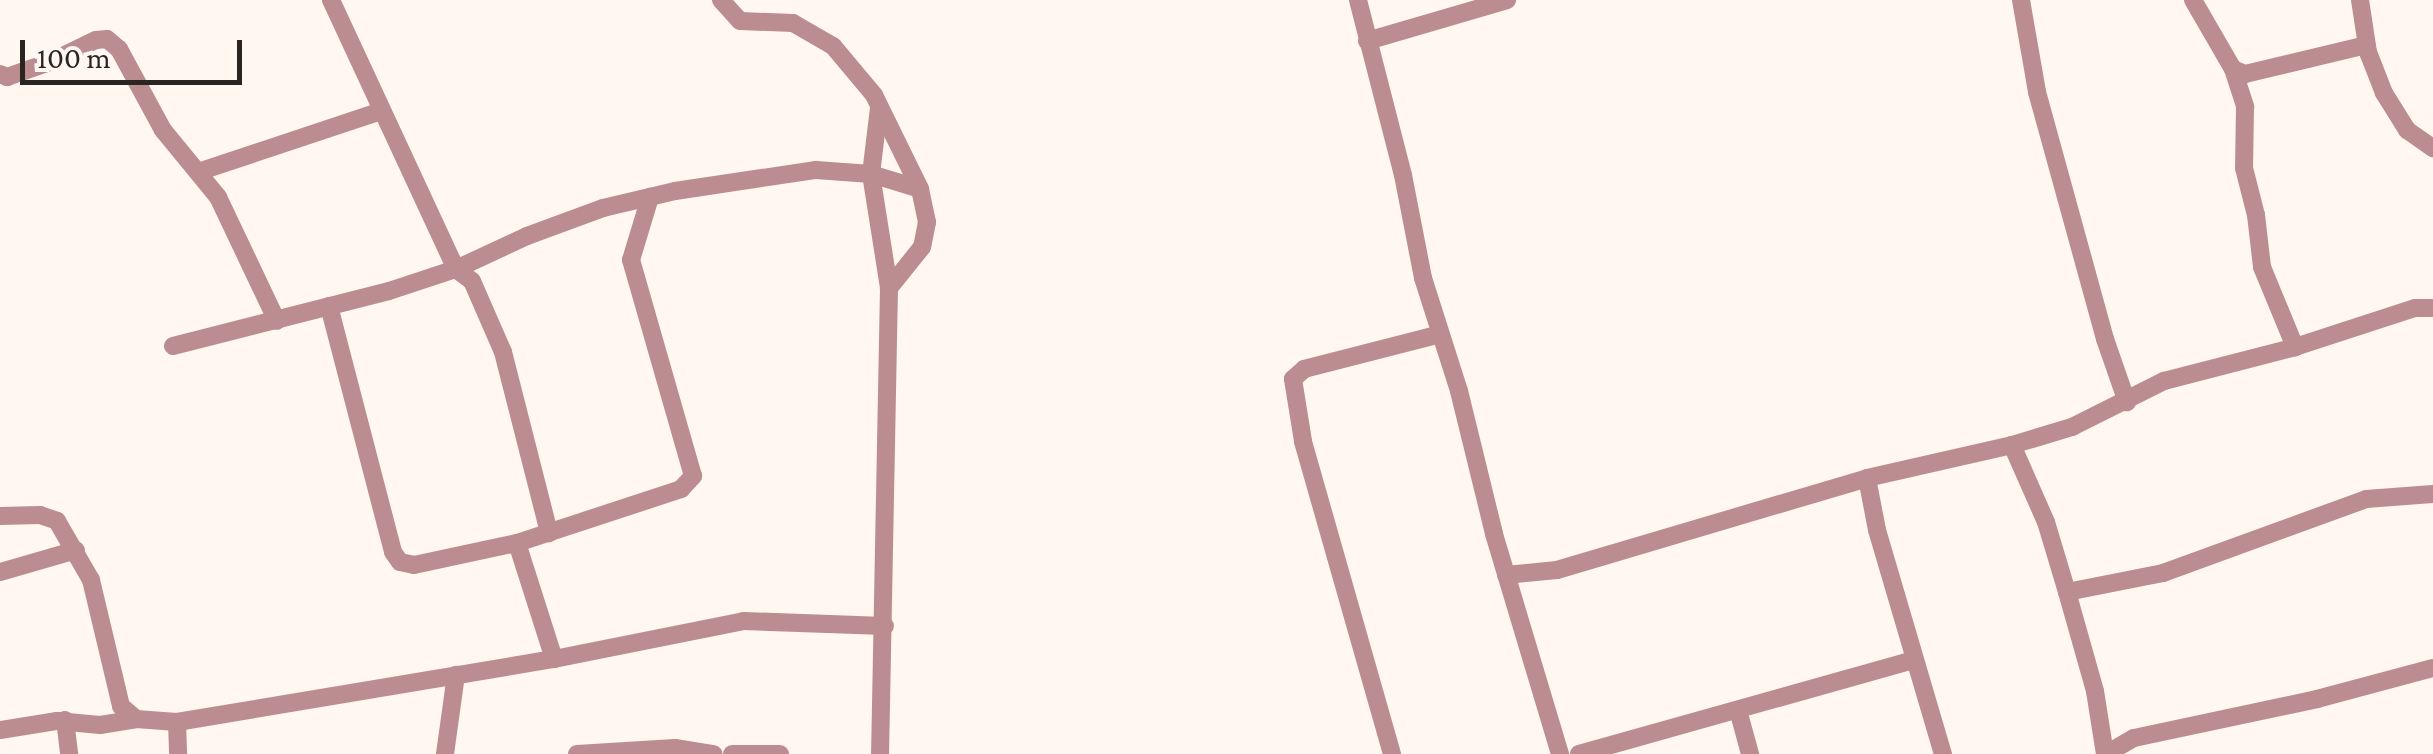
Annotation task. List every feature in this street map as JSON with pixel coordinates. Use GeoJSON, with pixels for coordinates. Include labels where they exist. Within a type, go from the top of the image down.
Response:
{"type":"FeatureCollection","features":[{"type":"Feature","properties":{"kind":"street"},"geometry":{"type":"LineString","coordinates":[[331,0],[456,269],[472,281],[502,352],[550,533]]}},
{"type":"Feature","properties":{"kind":"street"},"geometry":{"type":"LineString","coordinates":[[721,0],[740,21],[793,23],[833,46],[863,79],[920,189],[926,222],[922,247],[890,288]]}},
{"type":"Feature","properties":{"kind":"street"},"geometry":{"type":"LineString","coordinates":[[1358,0],[1404,174],[1422,278],[1560,754]]}},
{"type":"Feature","properties":{"kind":"street"},"geometry":{"type":"LineString","coordinates":[[1367,41],[1396,37],[1507,0]]}},
{"type":"Feature","properties":{"kind":"street"},"geometry":{"type":"LineString","coordinates":[[2021,0],[2037,92],[2105,340],[2128,402]]}},
{"type":"Feature","properties":{"kind":"street"},"geometry":{"type":"LineString","coordinates":[[2193,0],[2234,70],[2244,107],[2244,168],[2262,267],[2295,348]]}},
{"type":"Feature","properties":{"kind":"street"},"geometry":{"type":"LineString","coordinates":[[2360,0],[2367,44],[2384,93],[2407,130],[2433,148]]}},
{"type":"Feature","properties":{"kind":"street"},"geometry":{"type":"LineString","coordinates":[[0,74],[7,77],[107,39],[119,48],[163,130],[218,197],[277,321]]}},
{"type":"Feature","properties":{"kind":"street"},"geometry":{"type":"LineString","coordinates":[[2234,70],[2245,74],[2367,44]]}},
{"type":"Feature","properties":{"kind":"street"},"geometry":{"type":"LineString","coordinates":[[879,107],[871,174],[890,288],[880,754]]}},
{"type":"Feature","properties":{"kind":"street"},"geometry":{"type":"LineString","coordinates":[[201,172],[382,111]]}},
{"type":"Feature","properties":{"kind":"street"},"geometry":{"type":"LineString","coordinates":[[173,346],[277,321],[456,269],[527,236],[650,197],[816,170],[871,174],[920,189]]}},
{"type":"Feature","properties":{"kind":"street"},"geometry":{"type":"LineString","coordinates":[[329,306],[393,552],[400,562],[442,561],[518,543],[681,489],[693,476],[632,260],[650,197]]}},
{"type":"Feature","properties":{"kind":"street"},"geometry":{"type":"LineString","coordinates":[[1506,576],[1557,570],[1867,478],[2012,446],[2072,427],[2128,402],[2164,380],[2295,348],[2415,308],[2433,308]]}},
{"type":"Feature","properties":{"kind":"street"},"geometry":{"type":"LineString","coordinates":[[1392,754],[1303,441],[1293,379],[1304,369],[1440,334]]}},
{"type":"Feature","properties":{"kind":"street"},"geometry":{"type":"LineString","coordinates":[[2012,446],[2046,522],[2068,592],[2095,691],[2106,754],[2134,738],[2301,703],[2433,668]]}},
{"type":"Feature","properties":{"kind":"street"},"geometry":{"type":"LineString","coordinates":[[1867,478],[1914,660],[1943,754]]}},
{"type":"Feature","properties":{"kind":"street"},"geometry":{"type":"LineString","coordinates":[[2068,592],[2163,573],[2366,499],[2433,494]]}},
{"type":"Feature","properties":{"kind":"street"},"geometry":{"type":"LineString","coordinates":[[0,516],[40,515],[57,521],[91,580],[121,706],[136,720]]}},
{"type":"Feature","properties":{"kind":"street"},"geometry":{"type":"LineString","coordinates":[[518,543],[554,659]]}},
{"type":"Feature","properties":{"kind":"street"},"geometry":{"type":"LineString","coordinates":[[0,572],[76,550]]}},
{"type":"Feature","properties":{"kind":"street"},"geometry":{"type":"LineString","coordinates":[[0,730],[65,720],[112,725],[136,720],[176,722],[554,659],[744,620],[885,626]]}},
{"type":"Feature","properties":{"kind":"street"},"geometry":{"type":"LineString","coordinates":[[1579,754],[1914,660]]}},
{"type":"Feature","properties":{"kind":"street"},"geometry":{"type":"LineString","coordinates":[[444,754],[456,676]]}},
{"type":"Feature","properties":{"kind":"street"},"geometry":{"type":"LineString","coordinates":[[1738,710],[1750,754]]}},
{"type":"Feature","properties":{"kind":"street"},"geometry":{"type":"LineString","coordinates":[[65,720],[69,754]]}},
{"type":"Feature","properties":{"kind":"street"},"geometry":{"type":"LineString","coordinates":[[176,722],[178,754]]}},
{"type":"Feature","properties":{"kind":"street"},"geometry":{"type":"LineString","coordinates":[[578,754],[675,748],[714,754]]}},
{"type":"Feature","properties":{"kind":"street"},"geometry":{"type":"LineString","coordinates":[[732,754],[780,754]]}}]}
